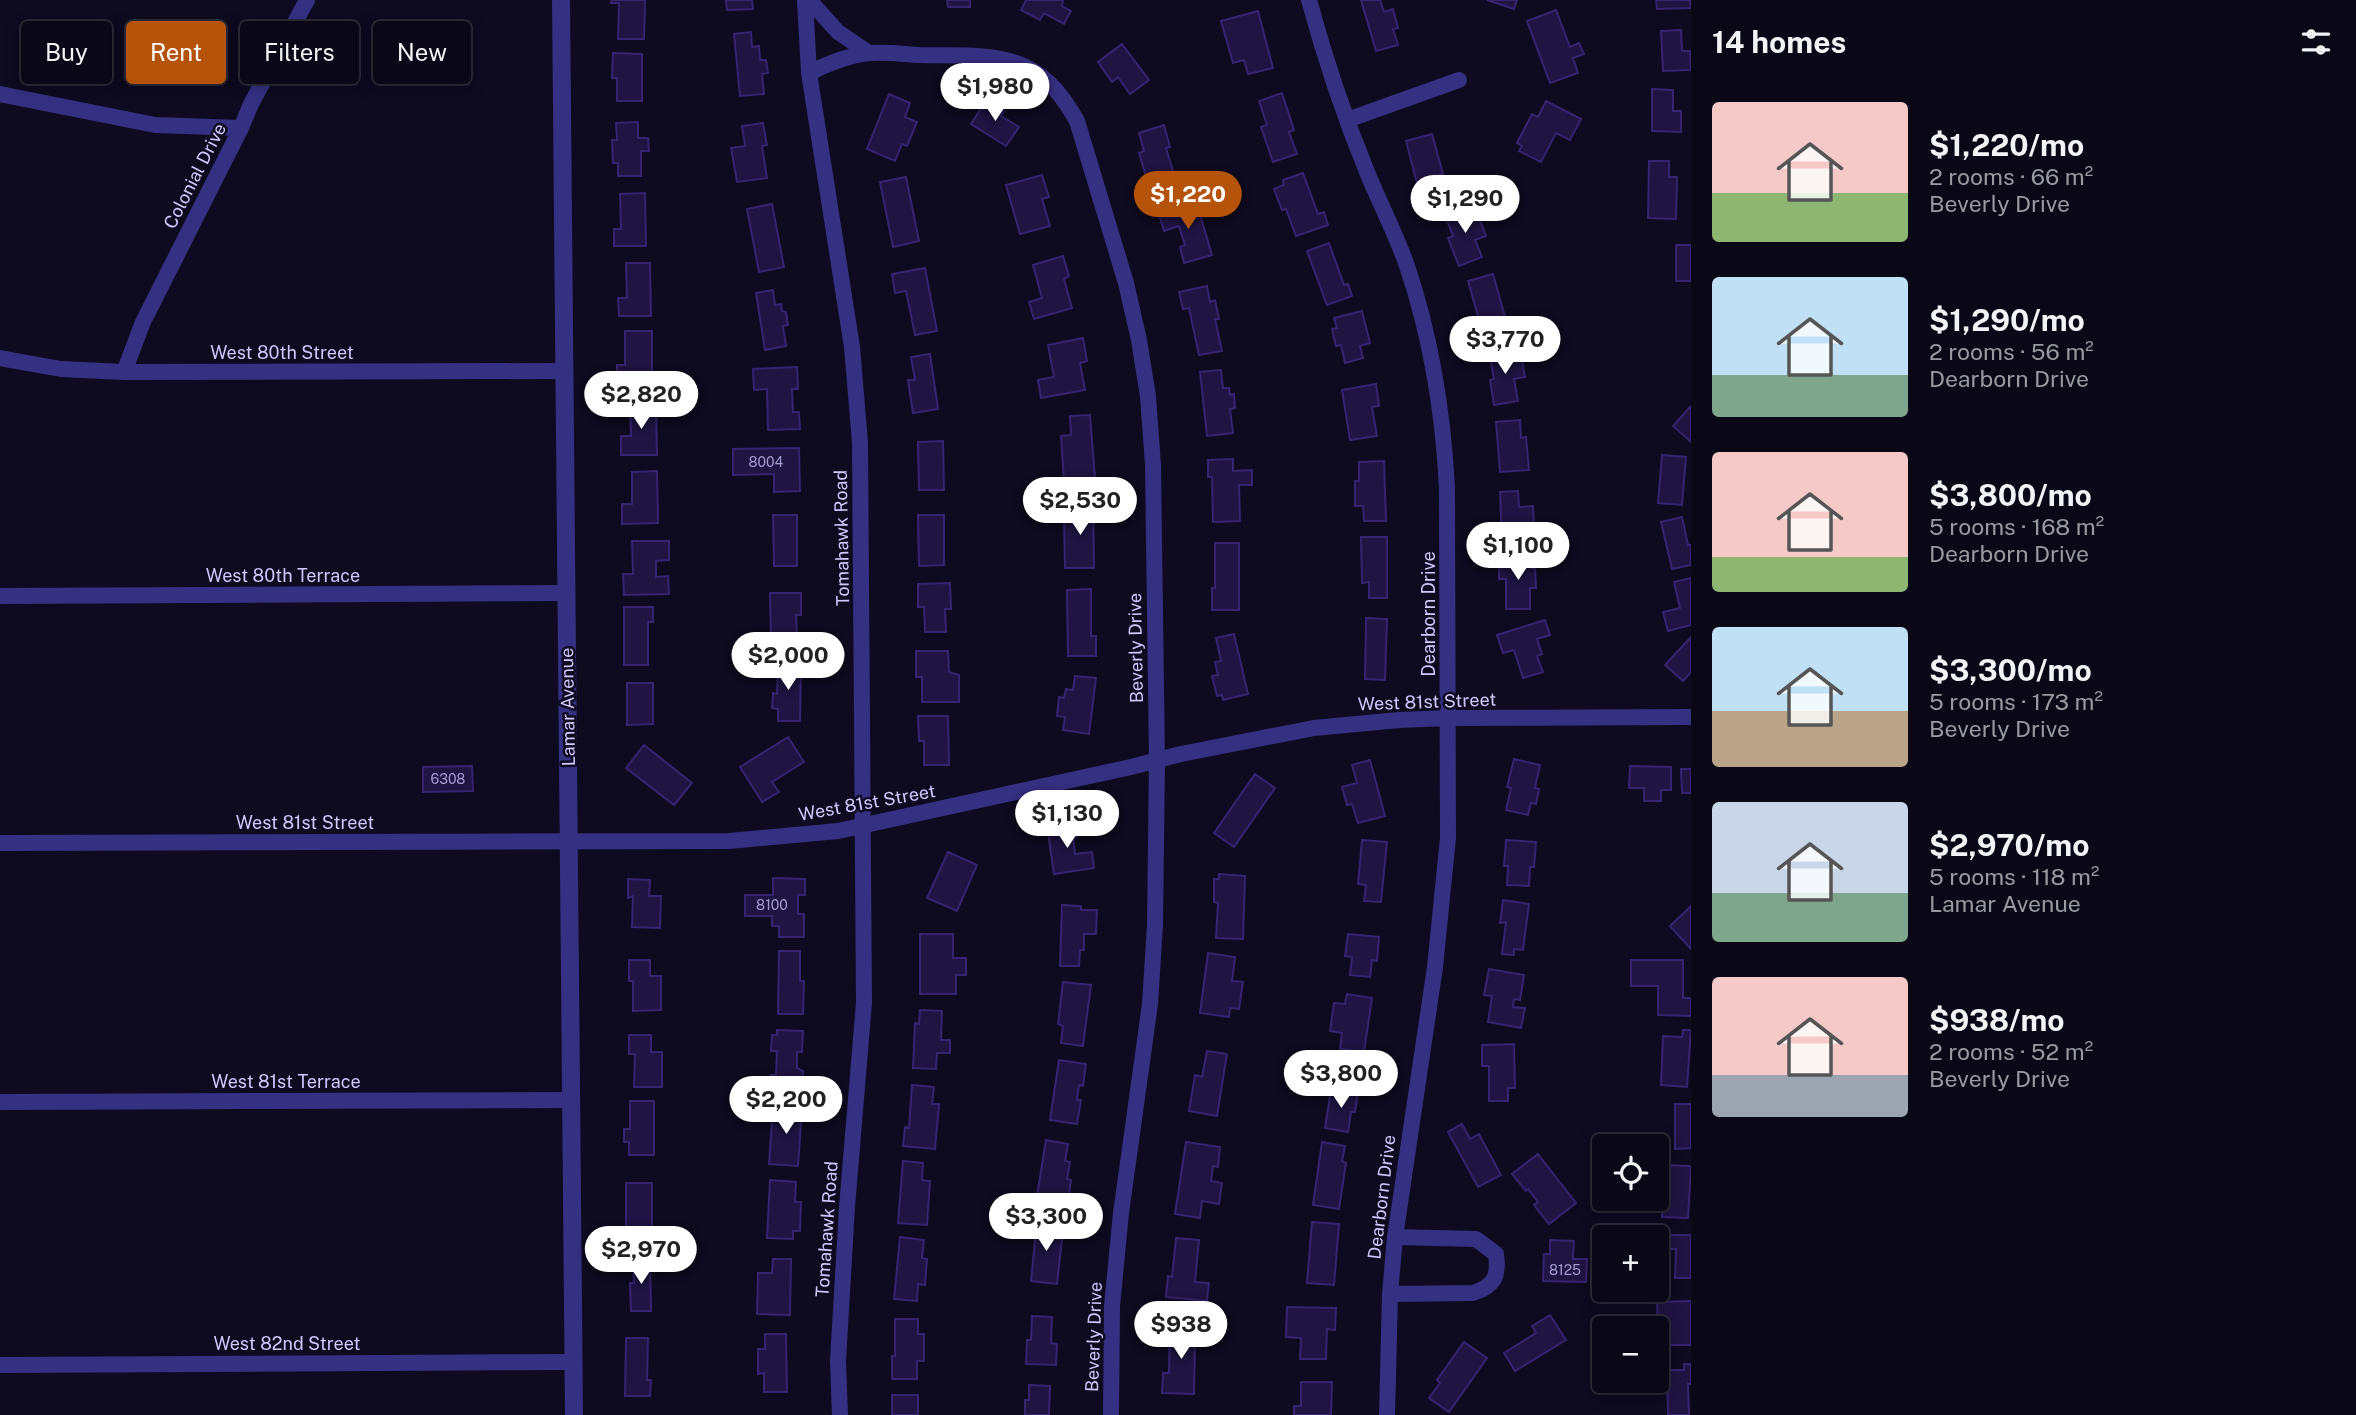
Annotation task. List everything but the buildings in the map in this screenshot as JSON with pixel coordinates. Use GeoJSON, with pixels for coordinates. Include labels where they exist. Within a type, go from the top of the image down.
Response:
{"type":"FeatureCollection","features":[{"type":"Feature","properties":{"kind":"street","name":"Colonial Drive"},"geometry":{"type":"LineString","coordinates":[[124,372],[143,322],[251,104],[307,0]]}},
{"type":"Feature","properties":{"kind":"street","name":"Lamar Avenue"},"geometry":{"type":"LineString","coordinates":[[562,0],[574,1415]]}},
{"type":"Feature","properties":{"kind":"street"},"geometry":{"type":"LineString","coordinates":[[807,0],[838,32],[869,53]]}},
{"type":"Feature","properties":{"kind":"street","name":"Tomahawk Road"},"geometry":{"type":"LineString","coordinates":[[807,0],[809,73],[852,347],[860,443],[864,1003],[842,1284],[838,1361],[839,1415]]}},
{"type":"Feature","properties":{"kind":"street","name":"Dearborn Drive"},"geometry":{"type":"LineString","coordinates":[[1309,0],[1328,70],[1406,266],[1424,324],[1444,439],[1447,487],[1447,838],[1440,920],[1395,1237],[1390,1294],[1387,1415]]}},
{"type":"Feature","properties":{"kind":"street","name":"Beverly Drive"},"geometry":{"type":"LineString","coordinates":[[809,73],[827,64],[869,53],[983,58],[1011,62],[1026,67],[1049,83],[1066,101],[1077,121],[1126,283],[1139,340],[1148,396],[1153,465],[1156,866],[1150,1004],[1121,1213],[1112,1306],[1111,1415]]}},
{"type":"Feature","properties":{"kind":"street"},"geometry":{"type":"LineString","coordinates":[[1347,120],[1459,80]]}},
{"type":"Feature","properties":{"kind":"street"},"geometry":{"type":"LineString","coordinates":[[0,94],[155,125],[241,128]]}},
{"type":"Feature","properties":{"kind":"street","name":"West 80th Street"},"geometry":{"type":"LineString","coordinates":[[0,358],[61,369],[124,372],[565,371]]}},
{"type":"Feature","properties":{"kind":"street","name":"West 80th Terrace"},"geometry":{"type":"LineString","coordinates":[[0,596],[567,593]]}},
{"type":"Feature","properties":{"kind":"street","name":"West 81st Street"},"geometry":{"type":"LineString","coordinates":[[0,843],[729,841],[782,838],[863,827],[1157,760],[1314,728],[1449,718],[1691,718]]}},
{"type":"Feature","properties":{"kind":"street","name":"West 81st Terrace"},"geometry":{"type":"LineString","coordinates":[[0,1102],[572,1100]]}},
{"type":"Feature","properties":{"kind":"street"},"geometry":{"type":"LineString","coordinates":[[1390,1294],[1473,1293],[1485,1289],[1496,1278],[1497,1267],[1496,1254],[1476,1239],[1395,1237]]}},
{"type":"Feature","properties":{"kind":"street","name":"West 82nd Street"},"geometry":{"type":"LineString","coordinates":[[0,1364],[574,1362]]}}]}
